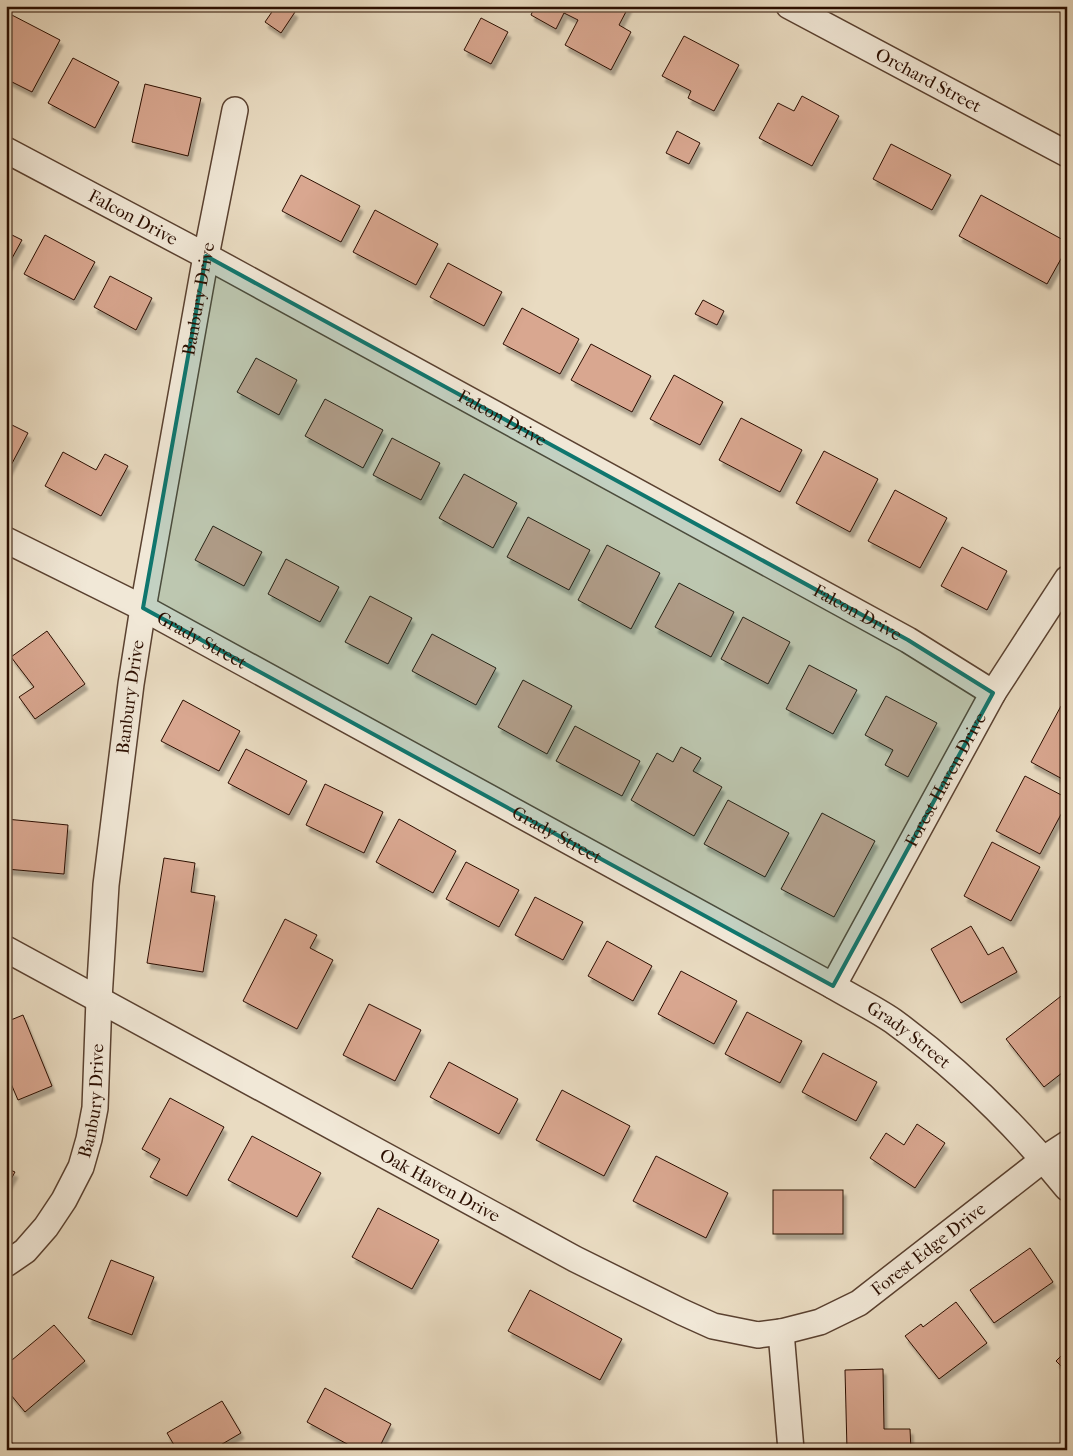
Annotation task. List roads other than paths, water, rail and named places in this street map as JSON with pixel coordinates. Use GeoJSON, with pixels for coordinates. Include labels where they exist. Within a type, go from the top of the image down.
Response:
{"type":"FeatureCollection","features":[{"type":"Feature","properties":{"kind":"street","name":"Orchard Street"},"geometry":{"type":"LineString","coordinates":[[789,6],[1067,154]]}},
{"type":"Feature","properties":{"kind":"street","name":"Banbury Drive"},"geometry":{"type":"LineString","coordinates":[[6,1264],[25,1251],[46,1227],[64,1200],[82,1167],[89,1140],[95,1108],[106,884],[131,684],[206,256],[235,110]]}},
{"type":"Feature","properties":{"kind":"street","name":"Falcon Drive"},"geometry":{"type":"LineString","coordinates":[[6,150],[206,256],[908,640],[993,693]]}},
{"type":"Feature","properties":{"kind":"street","name":"Grady Street"},"geometry":{"type":"LineString","coordinates":[[6,540],[143,608],[892,1020],[950,1067],[1006,1120],[1044,1159],[1067,1188]]}},
{"type":"Feature","properties":{"kind":"street","name":"Forest Haven Drive"},"geometry":{"type":"LineString","coordinates":[[833,986],[993,693],[1067,580]]}},
{"type":"Feature","properties":{"kind":"street","name":"Oak Haven Drive"},"geometry":{"type":"LineString","coordinates":[[6,949],[566,1255],[713,1326],[758,1334],[780,1332]]}},
{"type":"Feature","properties":{"kind":"street","name":"Forest Edge Drive"},"geometry":{"type":"LineString","coordinates":[[780,1332],[820,1322],[860,1303],[1044,1159],[1067,1144]]}},
{"type":"Feature","properties":{"kind":"street"},"geometry":{"type":"LineString","coordinates":[[780,1332],[792,1450]]}}]}
